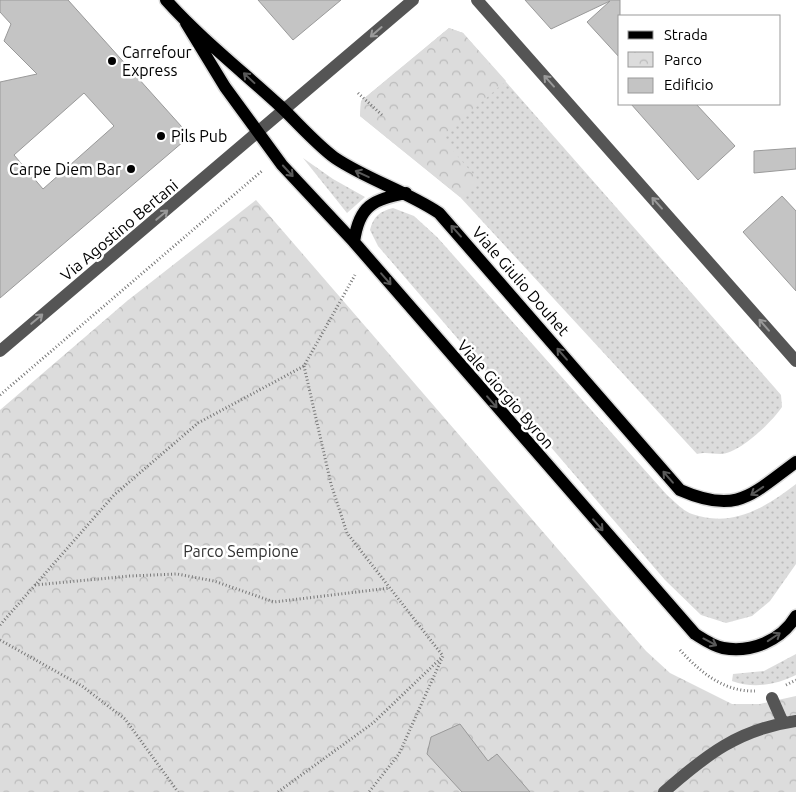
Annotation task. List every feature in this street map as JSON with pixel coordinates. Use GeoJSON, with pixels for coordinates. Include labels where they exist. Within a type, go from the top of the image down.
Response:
{"type":"FeatureCollection","features":[{"type":"Feature","properties":{"kind":"main road"},"geometry":{"type":"LineString","coordinates":[[166,0],[186,23]]}},
{"type":"Feature","properties":{"kind":"main road","name":"Viale Giulio Douhet"},"geometry":{"type":"LineString","coordinates":[[186,23],[285,110],[333,156],[353,170],[406,193],[439,213],[680,490],[718,502],[738,501],[754,494],[796,462]]}},
{"type":"Feature","properties":{"kind":"main road","name":"Viale Giorgio Byron"},"geometry":{"type":"LineString","coordinates":[[186,23],[211,66],[282,165],[354,242],[695,634],[721,648],[746,649],[771,641],[790,626],[796,616]]}},
{"type":"Feature","properties":{"kind":"main road"},"geometry":{"type":"LineString","coordinates":[[354,242],[356,225],[370,204],[381,199],[406,193]]}},
{"type":"Feature","properties":{"kind":"street","name":"Via Agostino Bertani"},"geometry":{"type":"LineString","coordinates":[[0,351],[413,0]]}},
{"type":"Feature","properties":{"kind":"street"},"geometry":{"type":"LineString","coordinates":[[477,0],[796,362]]}},
{"type":"Feature","properties":{"kind":"street"},"geometry":{"type":"LineString","coordinates":[[772,698],[782,723]]}},
{"type":"Feature","properties":{"kind":"street"},"geometry":{"type":"LineString","coordinates":[[664,792],[703,758],[741,736],[782,723],[796,721]]}},
{"type":"Feature","properties":{"kind":"path"},"geometry":{"type":"LineString","coordinates":[[358,93],[383,116]]}},
{"type":"Feature","properties":{"kind":"path"},"geometry":{"type":"LineString","coordinates":[[0,395],[263,169],[270,177]]}},
{"type":"Feature","properties":{"kind":"path"},"geometry":{"type":"LineString","coordinates":[[0,625],[114,495],[198,423],[304,366],[355,276]]}},
{"type":"Feature","properties":{"kind":"path"},"geometry":{"type":"LineString","coordinates":[[304,366],[331,484],[347,533],[443,656]]}},
{"type":"Feature","properties":{"kind":"path"},"geometry":{"type":"LineString","coordinates":[[35,585],[130,576],[177,574],[214,581],[274,602],[390,588]]}},
{"type":"Feature","properties":{"kind":"path"},"geometry":{"type":"LineString","coordinates":[[0,640],[82,686],[125,718],[178,792]]}},
{"type":"Feature","properties":{"kind":"path"},"geometry":{"type":"LineString","coordinates":[[369,792],[398,754],[443,656]]}},
{"type":"Feature","properties":{"kind":"path"},"geometry":{"type":"LineString","coordinates":[[278,792],[373,723],[443,656]]}},
{"type":"Feature","properties":{"kind":"green space"},"geometry":{"type":"Polygon","coordinates":[[[449,28],[463,33],[781,395],[782,407],[771,421],[746,443],[721,454],[697,454],[460,197],[360,116],[361,101],[449,28]]]}},
{"type":"Feature","properties":{"kind":"green space"},"geometry":{"type":"Polygon","coordinates":[[[449,28],[463,33],[506,81],[441,137],[480,182],[460,197],[360,116],[361,101],[449,28]]]}},
{"type":"Feature","properties":{"kind":"green space"},"geometry":{"type":"Polygon","coordinates":[[[303,158],[333,179],[365,197],[347,213],[303,158]]]}},
{"type":"Feature","properties":{"kind":"green space","name":"Parco Sempione"},"geometry":{"type":"Polygon","coordinates":[[[256,200],[646,651],[670,673],[732,704],[760,704],[796,696],[796,792],[0,792],[0,410],[127,301],[256,200]]]}},
{"type":"Feature","properties":{"kind":"green space"},"geometry":{"type":"Polygon","coordinates":[[[393,208],[414,216],[437,237],[667,495],[685,511],[707,518],[721,519],[734,517],[760,508],[796,484],[796,564],[770,601],[752,616],[726,623],[701,615],[665,580],[378,246],[370,230],[371,225],[378,215],[393,208]]]}},
{"type":"Feature","properties":{"kind":"green space"},"geometry":{"type":"Polygon","coordinates":[[[796,654],[796,675],[764,685],[748,685],[732,681],[733,674],[764,671],[796,654]]]}},
{"type":"Feature","properties":{"kind":"building"},"geometry":{"type":"Polygon","coordinates":[[[0,0],[68,0],[190,136],[0,298],[0,82],[37,74],[4,41],[11,24],[0,12],[0,0]],[[84,93],[14,155],[43,189],[114,126],[84,93]]]}},
{"type":"Feature","properties":{"kind":"building"},"geometry":{"type":"Polygon","coordinates":[[[258,0],[341,0],[293,40],[258,0]]]}},
{"type":"Feature","properties":{"kind":"building"},"geometry":{"type":"Polygon","coordinates":[[[525,0],[620,0],[618,56],[587,22],[610,1],[551,29],[525,0]]]}},
{"type":"Feature","properties":{"kind":"building"},"geometry":{"type":"Polygon","coordinates":[[[632,105],[697,105],[735,146],[698,180],[632,105]]]}},
{"type":"Feature","properties":{"kind":"building"},"geometry":{"type":"Polygon","coordinates":[[[796,148],[796,169],[754,173],[754,151],[796,148]]]}},
{"type":"Feature","properties":{"kind":"building"},"geometry":{"type":"Polygon","coordinates":[[[782,196],[796,211],[796,291],[743,232],[782,196]]]}},
{"type":"Feature","properties":{"kind":"building"},"geometry":{"type":"Polygon","coordinates":[[[460,724],[488,761],[497,754],[530,792],[462,792],[427,754],[431,737],[460,724]]]}},
{"type":"Feature","properties":{"kind":"place","name":"Carrefour Express"},"geometry":{"type":"Point","coordinates":[112,61]}},
{"type":"Feature","properties":{"kind":"place","name":"Pils Pub"},"geometry":{"type":"Point","coordinates":[161,136]}},
{"type":"Feature","properties":{"kind":"place","name":"Carpe Diem Bar"},"geometry":{"type":"Point","coordinates":[131,169]}}]}
